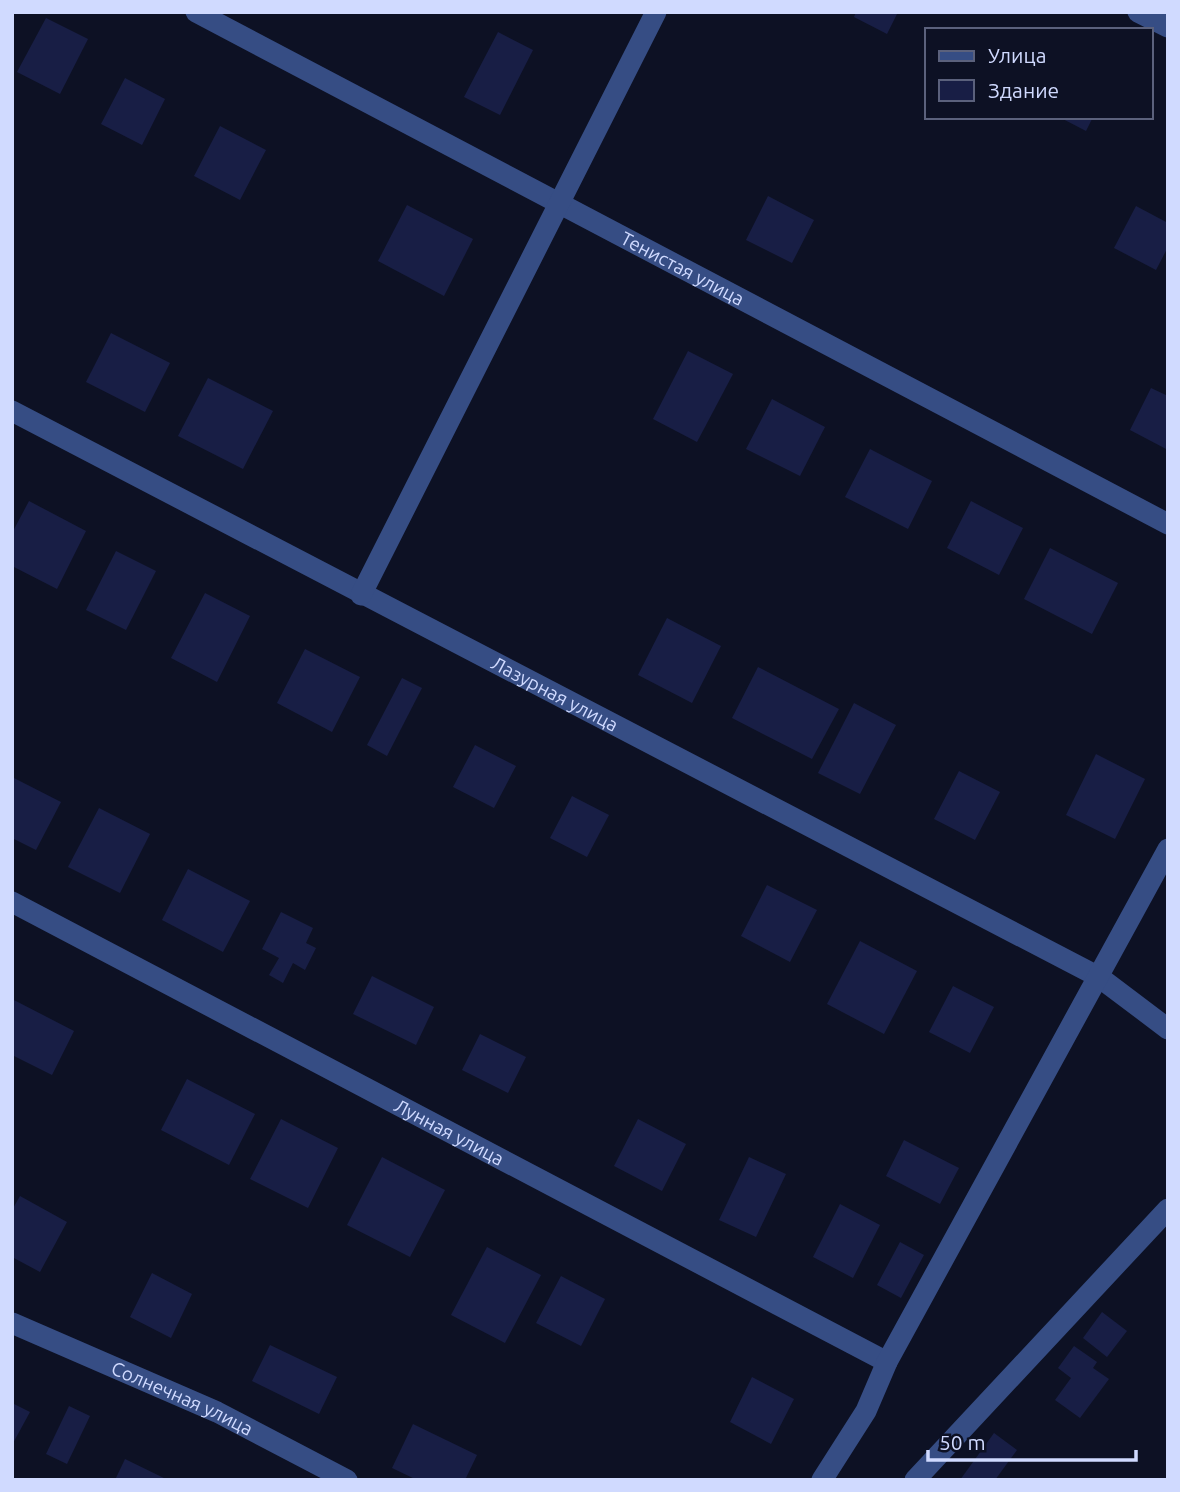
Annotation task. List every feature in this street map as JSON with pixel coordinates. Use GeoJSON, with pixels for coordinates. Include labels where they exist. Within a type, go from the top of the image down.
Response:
{"type":"FeatureCollection","features":[{"type":"Feature","properties":{"kind":"street","name":"Тенистая улица"},"geometry":{"type":"LineString","coordinates":[[196,12],[1168,524]]}},
{"type":"Feature","properties":{"kind":"street"},"geometry":{"type":"LineString","coordinates":[[361,594],[656,12]]}},
{"type":"Feature","properties":{"kind":"street"},"geometry":{"type":"LineString","coordinates":[[1138,12],[1168,27]]}},
{"type":"Feature","properties":{"kind":"street","name":"Лазурная улица"},"geometry":{"type":"LineString","coordinates":[[12,411],[1099,977],[1168,1030]]}},
{"type":"Feature","properties":{"kind":"street"},"geometry":{"type":"LineString","coordinates":[[822,1480],[866,1411],[887,1362],[1168,849]]}},
{"type":"Feature","properties":{"kind":"street","name":"Лунная улица"},"geometry":{"type":"LineString","coordinates":[[12,902],[887,1362]]}},
{"type":"Feature","properties":{"kind":"street"},"geometry":{"type":"LineString","coordinates":[[915,1480],[1168,1209]]}},
{"type":"Feature","properties":{"kind":"street","name":"Солнечная улица"},"geometry":{"type":"LineString","coordinates":[[12,1323],[217,1412],[346,1480]]}},
{"type":"Feature","properties":{"kind":"building"},"geometry":{"type":"Polygon","coordinates":[[[856,12],[898,12],[887,34],[854,17],[856,12]]]}},
{"type":"Feature","properties":{"kind":"building"},"geometry":{"type":"Polygon","coordinates":[[[46,18],[88,39],[60,94],[17,72],[46,18]]]}},
{"type":"Feature","properties":{"kind":"building"},"geometry":{"type":"Polygon","coordinates":[[[498,32],[533,50],[500,115],[464,97],[498,32]]]}},
{"type":"Feature","properties":{"kind":"building"},"geometry":{"type":"Polygon","coordinates":[[[125,78],[165,99],[142,145],[101,124],[125,78]]]}},
{"type":"Feature","properties":{"kind":"building"},"geometry":{"type":"Polygon","coordinates":[[[1063,119],[1092,119],[1086,131],[1063,119]]]}},
{"type":"Feature","properties":{"kind":"building"},"geometry":{"type":"Polygon","coordinates":[[[220,126],[266,150],[240,200],[194,176],[220,126]]]}},
{"type":"Feature","properties":{"kind":"building"},"geometry":{"type":"Polygon","coordinates":[[[768,196],[814,220],[792,263],[746,240],[768,196]]]}},
{"type":"Feature","properties":{"kind":"building"},"geometry":{"type":"Polygon","coordinates":[[[407,205],[473,239],[444,296],[378,261],[407,205]]]}},
{"type":"Feature","properties":{"kind":"building"},"geometry":{"type":"Polygon","coordinates":[[[1136,206],[1168,223],[1168,247],[1156,270],[1114,248],[1136,206]]]}},
{"type":"Feature","properties":{"kind":"building"},"geometry":{"type":"Polygon","coordinates":[[[111,333],[170,363],[145,412],[86,382],[111,333]]]}},
{"type":"Feature","properties":{"kind":"building"},"geometry":{"type":"Polygon","coordinates":[[[688,351],[733,374],[697,442],[653,419],[688,351]]]}},
{"type":"Feature","properties":{"kind":"building"},"geometry":{"type":"Polygon","coordinates":[[[208,378],[273,411],[243,469],[178,436],[208,378]]]}},
{"type":"Feature","properties":{"kind":"building"},"geometry":{"type":"Polygon","coordinates":[[[1151,388],[1168,396],[1168,450],[1130,430],[1151,388]]]}},
{"type":"Feature","properties":{"kind":"building"},"geometry":{"type":"Polygon","coordinates":[[[772,399],[825,427],[800,476],[746,449],[772,399]]]}},
{"type":"Feature","properties":{"kind":"building"},"geometry":{"type":"Polygon","coordinates":[[[870,449],[932,481],[908,529],[845,497],[870,449]]]}},
{"type":"Feature","properties":{"kind":"building"},"geometry":{"type":"Polygon","coordinates":[[[29,501],[86,531],[57,589],[12,566],[12,533],[29,501]]]}},
{"type":"Feature","properties":{"kind":"building"},"geometry":{"type":"Polygon","coordinates":[[[971,501],[1023,528],[999,575],[947,548],[971,501]]]}},
{"type":"Feature","properties":{"kind":"building"},"geometry":{"type":"Polygon","coordinates":[[[1050,548],[1118,583],[1092,634],[1024,599],[1050,548]]]}},
{"type":"Feature","properties":{"kind":"building"},"geometry":{"type":"Polygon","coordinates":[[[116,551],[156,571],[126,630],[86,610],[116,551]]]}},
{"type":"Feature","properties":{"kind":"building"},"geometry":{"type":"Polygon","coordinates":[[[205,593],[250,616],[217,682],[171,658],[205,593]]]}},
{"type":"Feature","properties":{"kind":"building"},"geometry":{"type":"Polygon","coordinates":[[[667,618],[721,646],[692,703],[638,675],[667,618]]]}},
{"type":"Feature","properties":{"kind":"building"},"geometry":{"type":"Polygon","coordinates":[[[305,649],[360,677],[332,732],[277,703],[305,649]]]}},
{"type":"Feature","properties":{"kind":"building"},"geometry":{"type":"Polygon","coordinates":[[[758,667],[839,709],[812,759],[732,718],[758,667]]]}},
{"type":"Feature","properties":{"kind":"building"},"geometry":{"type":"Polygon","coordinates":[[[402,678],[422,688],[387,756],[367,745],[402,678]]]}},
{"type":"Feature","properties":{"kind":"building"},"geometry":{"type":"Polygon","coordinates":[[[854,703],[896,725],[860,794],[818,773],[854,703]]]}},
{"type":"Feature","properties":{"kind":"building"},"geometry":{"type":"Polygon","coordinates":[[[475,745],[516,766],[494,808],[453,787],[475,745]]]}},
{"type":"Feature","properties":{"kind":"building"},"geometry":{"type":"Polygon","coordinates":[[[1096,754],[1145,779],[1115,839],[1066,815],[1096,754]]]}},
{"type":"Feature","properties":{"kind":"building"},"geometry":{"type":"Polygon","coordinates":[[[959,771],[1000,792],[975,840],[934,819],[959,771]]]}},
{"type":"Feature","properties":{"kind":"building"},"geometry":{"type":"Polygon","coordinates":[[[12,777],[61,802],[36,850],[12,838],[12,777]]]}},
{"type":"Feature","properties":{"kind":"building"},"geometry":{"type":"Polygon","coordinates":[[[572,796],[609,815],[587,857],[550,838],[572,796]]]}},
{"type":"Feature","properties":{"kind":"building"},"geometry":{"type":"Polygon","coordinates":[[[99,808],[150,834],[120,893],[68,867],[99,808]]]}},
{"type":"Feature","properties":{"kind":"building"},"geometry":{"type":"Polygon","coordinates":[[[188,869],[250,901],[223,952],[162,920],[188,869]]]}},
{"type":"Feature","properties":{"kind":"building"},"geometry":{"type":"Polygon","coordinates":[[[767,885],[817,910],[790,962],[741,936],[767,885]]]}},
{"type":"Feature","properties":{"kind":"building"},"geometry":{"type":"Polygon","coordinates":[[[281,912],[313,928],[306,943],[316,948],[305,970],[293,963],[283,983],[269,975],[279,958],[262,949],[281,912]]]}},
{"type":"Feature","properties":{"kind":"building"},"geometry":{"type":"Polygon","coordinates":[[[860,941],[917,971],[884,1034],[827,1004],[860,941]]]}},
{"type":"Feature","properties":{"kind":"building"},"geometry":{"type":"Polygon","coordinates":[[[372,976],[434,1007],[416,1045],[353,1014],[372,976]]]}},
{"type":"Feature","properties":{"kind":"building"},"geometry":{"type":"Polygon","coordinates":[[[953,986],[994,1007],[970,1053],[929,1032],[953,986]]]}},
{"type":"Feature","properties":{"kind":"building"},"geometry":{"type":"Polygon","coordinates":[[[12,999],[74,1031],[52,1075],[12,1055],[12,999]]]}},
{"type":"Feature","properties":{"kind":"building"},"geometry":{"type":"Polygon","coordinates":[[[480,1034],[526,1057],[508,1093],[462,1070],[480,1034]]]}},
{"type":"Feature","properties":{"kind":"building"},"geometry":{"type":"Polygon","coordinates":[[[187,1079],[255,1114],[229,1165],[161,1130],[187,1079]]]}},
{"type":"Feature","properties":{"kind":"building"},"geometry":{"type":"Polygon","coordinates":[[[281,1119],[338,1148],[308,1208],[250,1179],[281,1119]]]}},
{"type":"Feature","properties":{"kind":"building"},"geometry":{"type":"Polygon","coordinates":[[[638,1119],[686,1144],[662,1191],[614,1166],[638,1119]]]}},
{"type":"Feature","properties":{"kind":"building"},"geometry":{"type":"Polygon","coordinates":[[[904,1140],[959,1168],[940,1204],[886,1176],[904,1140]]]}},
{"type":"Feature","properties":{"kind":"building"},"geometry":{"type":"Polygon","coordinates":[[[382,1157],[445,1190],[410,1257],[347,1225],[382,1157]]]}},
{"type":"Feature","properties":{"kind":"building"},"geometry":{"type":"Polygon","coordinates":[[[749,1157],[786,1174],[756,1237],[719,1220],[749,1157]]]}},
{"type":"Feature","properties":{"kind":"building"},"geometry":{"type":"Polygon","coordinates":[[[20,1196],[67,1222],[40,1272],[12,1257],[12,1210],[20,1196]]]}},
{"type":"Feature","properties":{"kind":"building"},"geometry":{"type":"Polygon","coordinates":[[[840,1204],[880,1225],[853,1278],[813,1257],[840,1204]]]}},
{"type":"Feature","properties":{"kind":"building"},"geometry":{"type":"Polygon","coordinates":[[[900,1242],[924,1255],[901,1298],[877,1285],[900,1242]]]}},
{"type":"Feature","properties":{"kind":"building"},"geometry":{"type":"Polygon","coordinates":[[[487,1247],[541,1275],[505,1343],[451,1315],[487,1247]]]}},
{"type":"Feature","properties":{"kind":"building"},"geometry":{"type":"Polygon","coordinates":[[[152,1273],[192,1294],[171,1338],[130,1317],[152,1273]]]}},
{"type":"Feature","properties":{"kind":"building"},"geometry":{"type":"Polygon","coordinates":[[[561,1276],[605,1299],[581,1346],[536,1323],[561,1276]]]}},
{"type":"Feature","properties":{"kind":"building"},"geometry":{"type":"Polygon","coordinates":[[[1102,1312],[1127,1331],[1107,1357],[1083,1338],[1102,1312]]]}},
{"type":"Feature","properties":{"kind":"building"},"geometry":{"type":"Polygon","coordinates":[[[270,1345],[337,1377],[319,1414],[252,1381],[270,1345]]]}},
{"type":"Feature","properties":{"kind":"building"},"geometry":{"type":"Polygon","coordinates":[[[1074,1346],[1097,1362],[1093,1368],[1109,1379],[1080,1418],[1055,1400],[1071,1378],[1058,1368],[1074,1346]]]}},
{"type":"Feature","properties":{"kind":"building"},"geometry":{"type":"Polygon","coordinates":[[[752,1377],[794,1399],[771,1444],[730,1422],[752,1377]]]}},
{"type":"Feature","properties":{"kind":"building"},"geometry":{"type":"Polygon","coordinates":[[[12,1403],[30,1412],[12,1445],[12,1403]]]}},
{"type":"Feature","properties":{"kind":"building"},"geometry":{"type":"Polygon","coordinates":[[[69,1406],[90,1416],[67,1464],[46,1454],[69,1406]]]}},
{"type":"Feature","properties":{"kind":"building"},"geometry":{"type":"Polygon","coordinates":[[[413,1424],[477,1455],[465,1480],[417,1480],[392,1468],[413,1424]]]}},
{"type":"Feature","properties":{"kind":"building"},"geometry":{"type":"Polygon","coordinates":[[[994,1433],[1017,1450],[995,1480],[960,1480],[994,1433]]]}},
{"type":"Feature","properties":{"kind":"building"},"geometry":{"type":"Polygon","coordinates":[[[125,1459],[168,1480],[115,1480],[125,1459]]]}}]}
